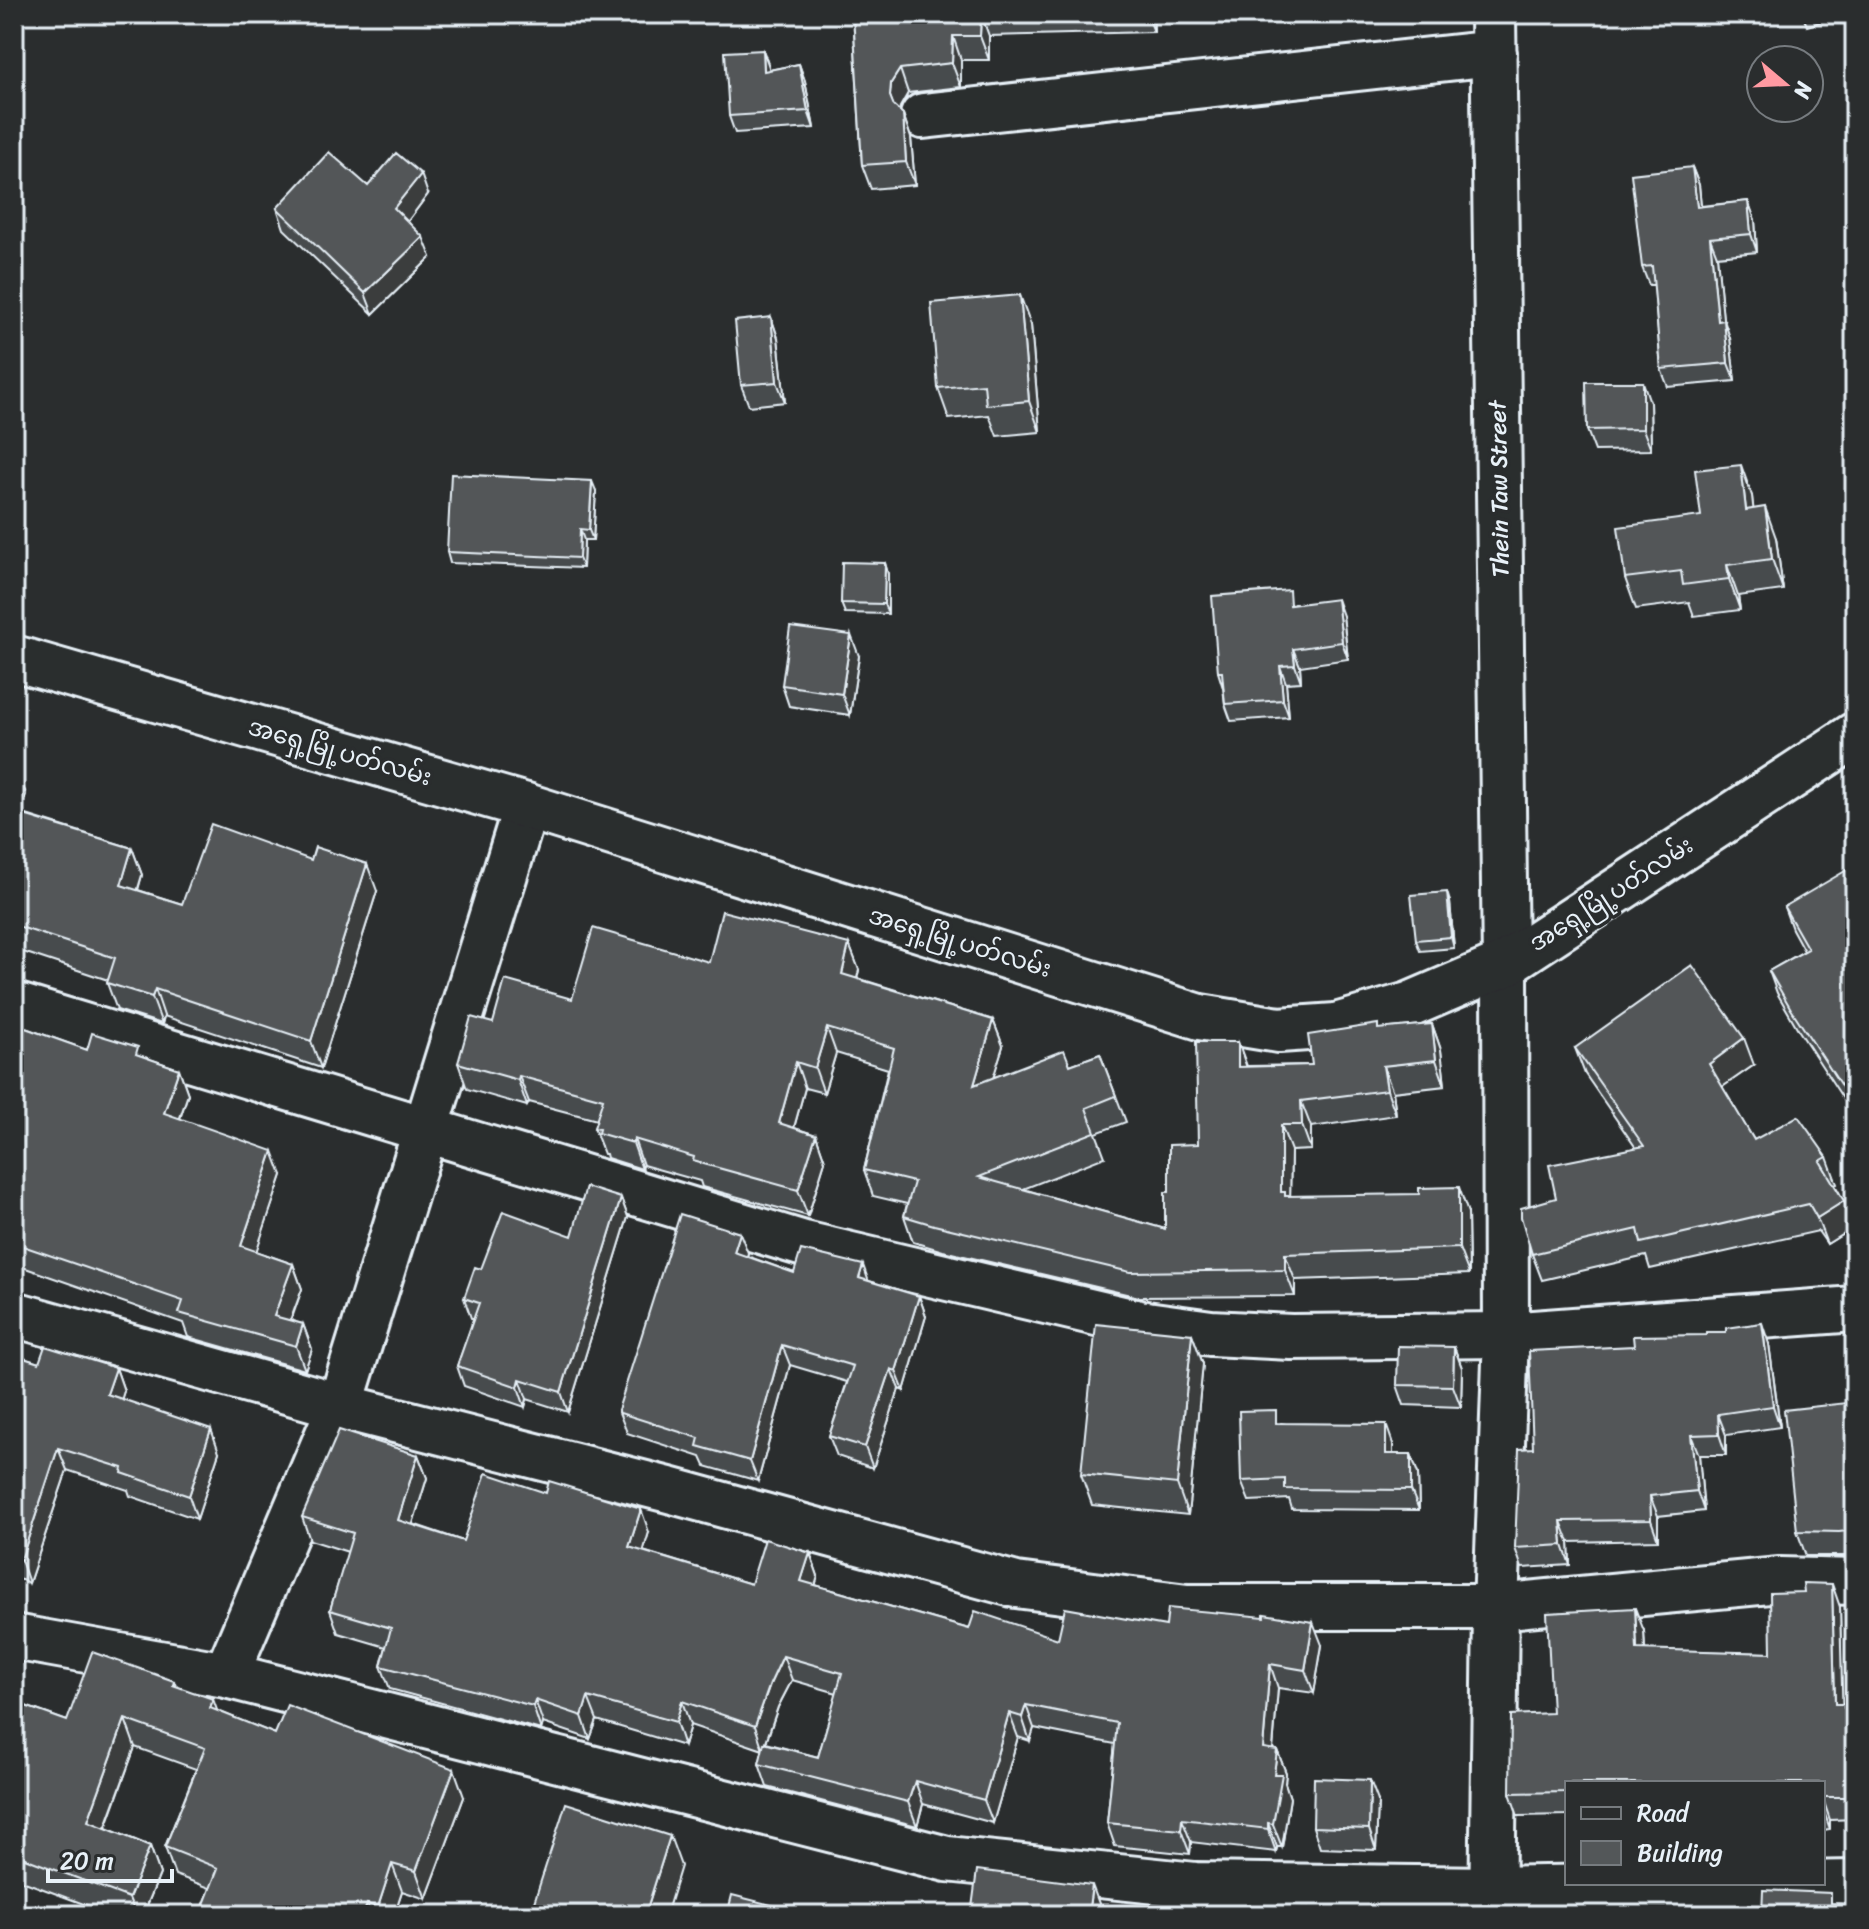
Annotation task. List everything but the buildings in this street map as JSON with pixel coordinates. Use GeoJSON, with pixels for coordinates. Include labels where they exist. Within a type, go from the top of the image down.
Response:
{"type":"FeatureCollection","features":[{"type":"Feature","properties":{"kind":"street"},"geometry":{"type":"LineString","coordinates":[[923,116],[1494,34]]}},
{"type":"Feature","properties":{"kind":"street","name":"Thein Taw Street"},"geometry":{"type":"LineString","coordinates":[[1492,1902],[1496,1607],[1506,1335],[1505,964],[1494,34]]}},
{"type":"Feature","properties":{"kind":"street","name":"အရှေ့မြို့ပတ်လမ်း"},"geometry":{"type":"LineString","coordinates":[[14,658],[526,806],[1200,1017],[1279,1030],[1336,1026],[1395,1009],[1505,964],[1855,735]]}},
{"type":"Feature","properties":{"kind":"street"},"geometry":{"type":"LineString","coordinates":[[226,1675],[340,1406],[526,806]]}},
{"type":"Feature","properties":{"kind":"street"},"geometry":{"type":"LineString","coordinates":[[14,1005],[804,1244],[1139,1323],[1211,1333],[1291,1337],[1506,1335],[1855,1309]]}},
{"type":"Feature","properties":{"kind":"street"},"geometry":{"type":"LineString","coordinates":[[14,1314],[340,1406],[669,1490],[1016,1585],[1187,1607],[1496,1607],[1780,1580],[1855,1582]]}},
{"type":"Feature","properties":{"kind":"street"},"geometry":{"type":"LineString","coordinates":[[14,1637],[226,1675],[947,1859],[1195,1885],[1492,1902],[1817,1885]]}},
{"type":"Feature","properties":{"kind":"street"},"geometry":{"type":"LineString","coordinates":[[1825,1885],[1855,1883]]}}]}
